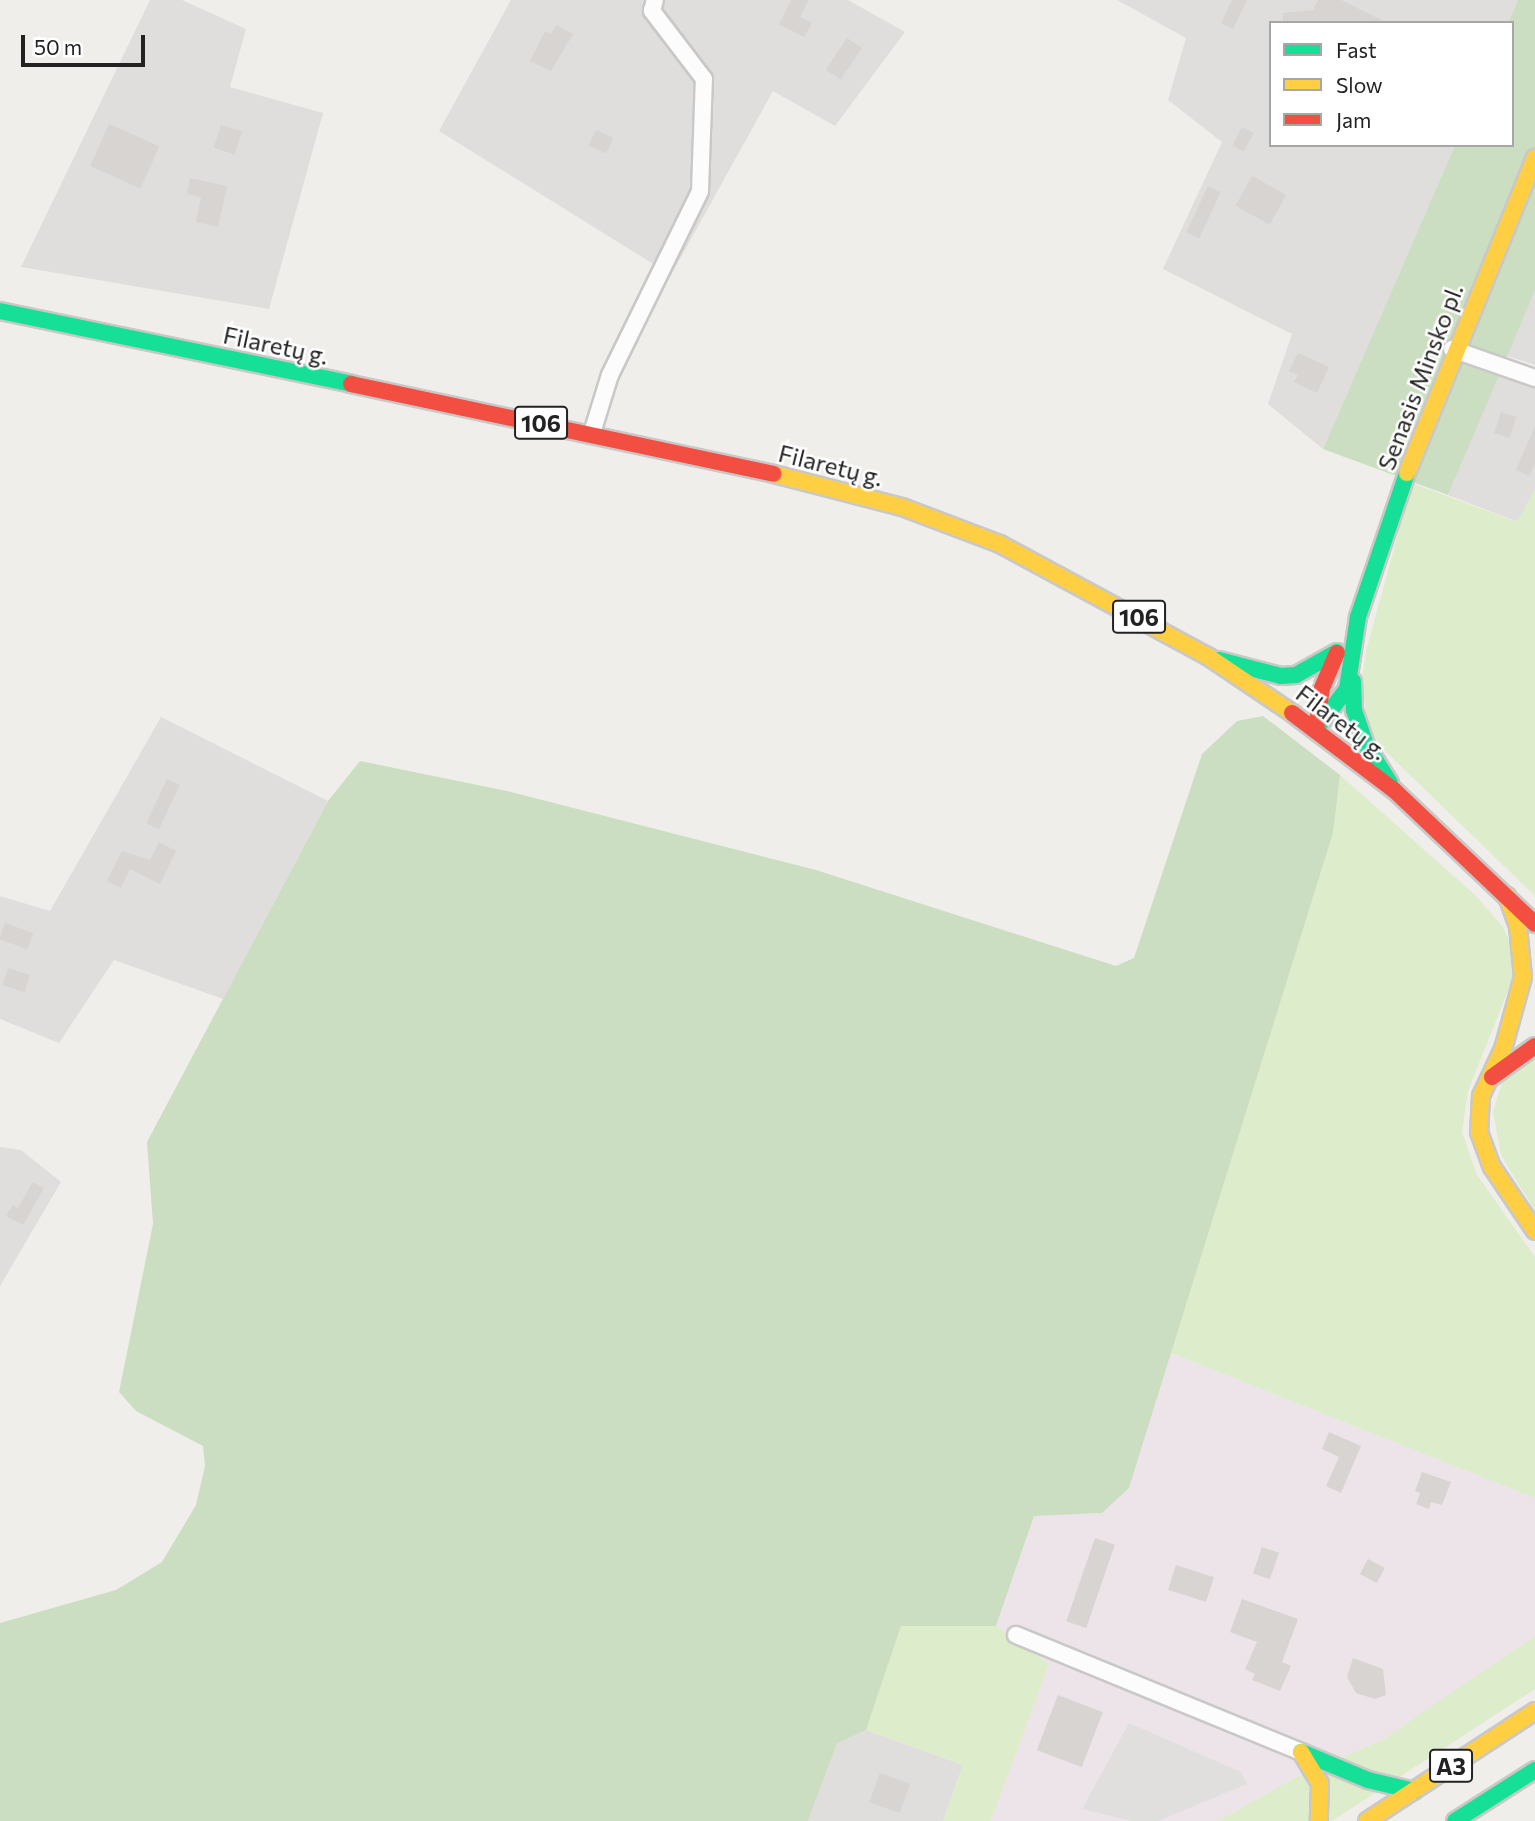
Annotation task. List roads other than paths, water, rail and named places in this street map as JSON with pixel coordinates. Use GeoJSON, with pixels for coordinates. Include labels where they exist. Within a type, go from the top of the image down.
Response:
{"type":"FeatureCollection","features":[{"type":"Feature","properties":{"kind":"main road","name":"Senasis Minsko pl."},"geometry":{"type":"LineString","coordinates":[[1316,729],[1322,688],[1337,652],[1358,617],[1452,349],[1535,158]]}},
{"type":"Feature","properties":{"kind":"main road","name":"Filaretų g."},"geometry":{"type":"LineString","coordinates":[[0,310],[592,433],[902,507],[1036,561],[1209,657],[1316,729],[1395,791],[1535,925]]}},
{"type":"Feature","properties":{"kind":"main road","name":"Senasis Minsko pl."},"geometry":{"type":"LineString","coordinates":[[1316,729],[1340,704],[1353,673],[1358,617]]}},
{"type":"Feature","properties":{"kind":"main road"},"geometry":{"type":"LineString","coordinates":[[1209,657],[1281,676],[1308,673],[1337,652]]}},
{"type":"Feature","properties":{"kind":"main road"},"geometry":{"type":"LineString","coordinates":[[1353,673],[1354,710],[1366,745],[1395,791]]}},
{"type":"Feature","properties":{"kind":"main road"},"geometry":{"type":"LineString","coordinates":[[1507,896],[1518,927],[1522,977],[1503,1049],[1487,1081],[1478,1114],[1483,1147],[1535,1231]]}},
{"type":"Feature","properties":{"kind":"main road"},"geometry":{"type":"LineString","coordinates":[[1503,1049],[1527,1024]]}},
{"type":"Feature","properties":{"kind":"main road"},"geometry":{"type":"LineString","coordinates":[[1487,1081],[1535,1046]]}},
{"type":"Feature","properties":{"kind":"main road","name":"A3"},"geometry":{"type":"LineString","coordinates":[[1367,1821],[1535,1712]]}},
{"type":"Feature","properties":{"kind":"main road"},"geometry":{"type":"LineString","coordinates":[[1301,1752],[1368,1780],[1414,1791]]}},
{"type":"Feature","properties":{"kind":"main road"},"geometry":{"type":"LineString","coordinates":[[1301,1752],[1320,1784],[1319,1821]]}},
{"type":"Feature","properties":{"kind":"main road","name":"A3"},"geometry":{"type":"LineString","coordinates":[[1455,1821],[1535,1770]]}},
{"type":"Feature","properties":{"kind":"street"},"geometry":{"type":"LineString","coordinates":[[592,433],[610,375],[699,191],[704,79],[652,12],[655,0]]}},
{"type":"Feature","properties":{"kind":"street"},"geometry":{"type":"LineString","coordinates":[[1452,349],[1535,378]]}},
{"type":"Feature","properties":{"kind":"street"},"geometry":{"type":"LineString","coordinates":[[1016,1635],[1301,1752]]}}]}
